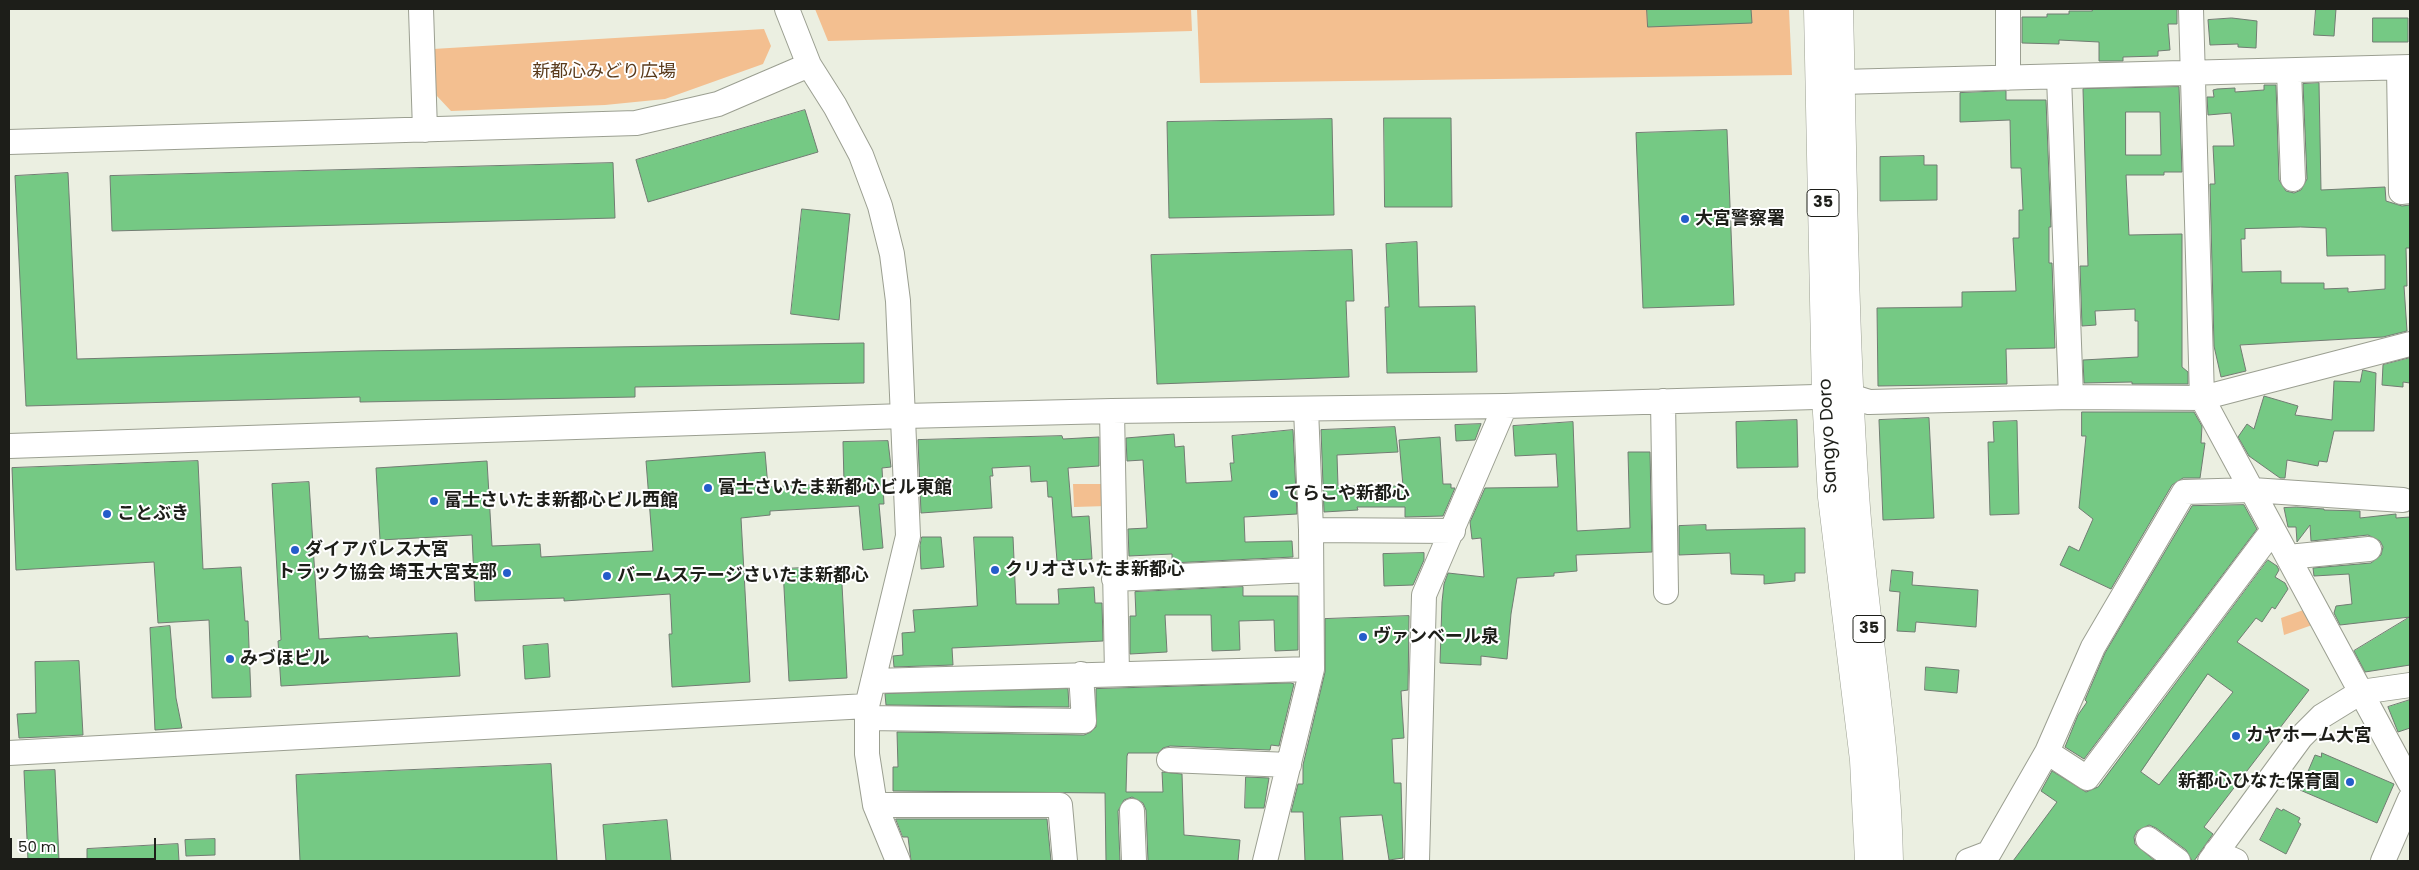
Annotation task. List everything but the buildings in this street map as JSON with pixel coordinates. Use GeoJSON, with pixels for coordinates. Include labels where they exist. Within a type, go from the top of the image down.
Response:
{"type":"FeatureCollection","features":[{"type":"Feature","properties":{"kind":"main road","name":"Sangyo Doro"},"geometry":{"type":"LineString","coordinates":[[1818,9],[1838,396],[1884,758],[1889,861]]}},
{"type":"Feature","properties":{"kind":"main road","name":"Sangyo Doro"},"geometry":{"type":"LineString","coordinates":[[1839,9],[1841,82],[1838,396],[1832,497],[1864,760],[1869,861]]}},
{"type":"Feature","properties":{"kind":"street"},"geometry":{"type":"LineString","coordinates":[[420,9],[424,130]]}},
{"type":"Feature","properties":{"kind":"street"},"geometry":{"type":"LineString","coordinates":[[787,9],[809,65],[835,106],[861,155],[880,206],[892,254],[898,301],[908,536],[872,681],[867,712],[867,754],[875,805],[898,861]]}},
{"type":"Feature","properties":{"kind":"street"},"geometry":{"type":"LineString","coordinates":[[2008,9],[2008,78]]}},
{"type":"Feature","properties":{"kind":"street"},"geometry":{"type":"LineString","coordinates":[[2191,9],[2202,398],[2410,783]]}},
{"type":"Feature","properties":{"kind":"street"},"geometry":{"type":"LineString","coordinates":[[9,142],[636,123],[718,104],[809,65]]}},
{"type":"Feature","properties":{"kind":"street"},"geometry":{"type":"LineString","coordinates":[[1841,82],[2404,67],[2401,192],[2410,191]]}},
{"type":"Feature","properties":{"kind":"street"},"geometry":{"type":"LineString","coordinates":[[2289,70],[2293,179]]}},
{"type":"Feature","properties":{"kind":"street"},"geometry":{"type":"LineString","coordinates":[[2059,77],[2071,397]]}},
{"type":"Feature","properties":{"kind":"street"},"geometry":{"type":"LineString","coordinates":[[9,446],[904,416],[1112,411],[1505,406],[1838,396],[1869,402],[2071,397],[2202,398],[2410,344]]}},
{"type":"Feature","properties":{"kind":"street"},"geometry":{"type":"LineString","coordinates":[[1663,401],[1666,592]]}},
{"type":"Feature","properties":{"kind":"street"},"geometry":{"type":"LineString","coordinates":[[1417,861],[1424,595],[1505,406]]}},
{"type":"Feature","properties":{"kind":"street"},"geometry":{"type":"LineString","coordinates":[[1265,861],[1312,669],[1311,530],[1306,409]]}},
{"type":"Feature","properties":{"kind":"street"},"geometry":{"type":"LineString","coordinates":[[1112,411],[1117,674]]}},
{"type":"Feature","properties":{"kind":"street"},"geometry":{"type":"LineString","coordinates":[[1968,861],[1989,854],[2047,752],[2093,647],[2184,492],[2252,490],[2403,500]]}},
{"type":"Feature","properties":{"kind":"street"},"geometry":{"type":"LineString","coordinates":[[1311,530],[1453,531]]}},
{"type":"Feature","properties":{"kind":"street"},"geometry":{"type":"LineString","coordinates":[[2047,752],[2087,778],[2273,530]]}},
{"type":"Feature","properties":{"kind":"street"},"geometry":{"type":"LineString","coordinates":[[2288,557],[2369,549]]}},
{"type":"Feature","properties":{"kind":"street"},"geometry":{"type":"LineString","coordinates":[[1114,579],[1311,570]]}},
{"type":"Feature","properties":{"kind":"street"},"geometry":{"type":"LineString","coordinates":[[872,681],[1312,669]]}},
{"type":"Feature","properties":{"kind":"street"},"geometry":{"type":"LineString","coordinates":[[9,753],[867,712],[1084,721],[1081,674]]}},
{"type":"Feature","properties":{"kind":"street"},"geometry":{"type":"LineString","coordinates":[[2221,858],[2301,737],[2322,716],[2361,692],[2410,684]]}},
{"type":"Feature","properties":{"kind":"street"},"geometry":{"type":"LineString","coordinates":[[1169,760],[1289,765]]}},
{"type":"Feature","properties":{"kind":"street"},"geometry":{"type":"LineString","coordinates":[[2383,861],[2410,799]]}},
{"type":"Feature","properties":{"kind":"street"},"geometry":{"type":"LineString","coordinates":[[875,805],[1060,806],[1065,861]]}},
{"type":"Feature","properties":{"kind":"street"},"geometry":{"type":"LineString","coordinates":[[1132,811],[1134,861]]}},
{"type":"Feature","properties":{"kind":"street"},"geometry":{"type":"LineString","coordinates":[[2148,840],[2178,861]]}},
{"type":"Feature","properties":{"kind":"green space"},"geometry":{"type":"Polygon","coordinates":[[[815,9],[1191,9],[1192,31],[828,41],[815,9]]]}},
{"type":"Feature","properties":{"kind":"green space"},"geometry":{"type":"Polygon","coordinates":[[[1197,9],[1789,9],[1792,75],[1200,83],[1197,9]]]}},
{"type":"Feature","properties":{"kind":"green space","name":"新都心みどり広場"},"geometry":{"type":"Polygon","coordinates":[[[764,29],[771,46],[763,64],[665,99],[605,105],[451,111],[436,95],[433,49],[764,29]]]}},
{"type":"Feature","properties":{"kind":"green space"},"geometry":{"type":"Polygon","coordinates":[[[1073,484],[1106,484],[1107,506],[1074,507],[1073,484]]]}},
{"type":"Feature","properties":{"kind":"green space"},"geometry":{"type":"Polygon","coordinates":[[[2309,608],[2315,624],[2284,635],[2281,618],[2309,608]]]}},
{"type":"Feature","properties":{"kind":"place","name":"大宮警察署"},"geometry":{"type":"Point","coordinates":[1685,219]}},
{"type":"Feature","properties":{"kind":"place","name":"富士さいたま新都心ビル東館"},"geometry":{"type":"Point","coordinates":[708,488]}},
{"type":"Feature","properties":{"kind":"place","name":"てらこや新都心"},"geometry":{"type":"Point","coordinates":[1274,494]}},
{"type":"Feature","properties":{"kind":"place","name":"富士さいたま新都心ビル西館"},"geometry":{"type":"Point","coordinates":[434,501]}},
{"type":"Feature","properties":{"kind":"place","name":"ことぶき"},"geometry":{"type":"Point","coordinates":[107,514]}},
{"type":"Feature","properties":{"kind":"place","name":"ダイアパレス大宮"},"geometry":{"type":"Point","coordinates":[295,550]}},
{"type":"Feature","properties":{"kind":"place","name":"クリオさいたま新都心"},"geometry":{"type":"Point","coordinates":[995,570]}},
{"type":"Feature","properties":{"kind":"place","name":"トラック協会 埼玉大宮支部"},"geometry":{"type":"Point","coordinates":[507,573]}},
{"type":"Feature","properties":{"kind":"place","name":"バームステージさいたま新都心"},"geometry":{"type":"Point","coordinates":[607,576]}},
{"type":"Feature","properties":{"kind":"place","name":"ヴァンベール泉"},"geometry":{"type":"Point","coordinates":[1363,637]}},
{"type":"Feature","properties":{"kind":"place","name":"みづほビル"},"geometry":{"type":"Point","coordinates":[230,659]}},
{"type":"Feature","properties":{"kind":"place","name":"カヤホーム大宮"},"geometry":{"type":"Point","coordinates":[2236,736]}},
{"type":"Feature","properties":{"kind":"place","name":"新都心ひなた保育園"},"geometry":{"type":"Point","coordinates":[2350,782]}}]}
